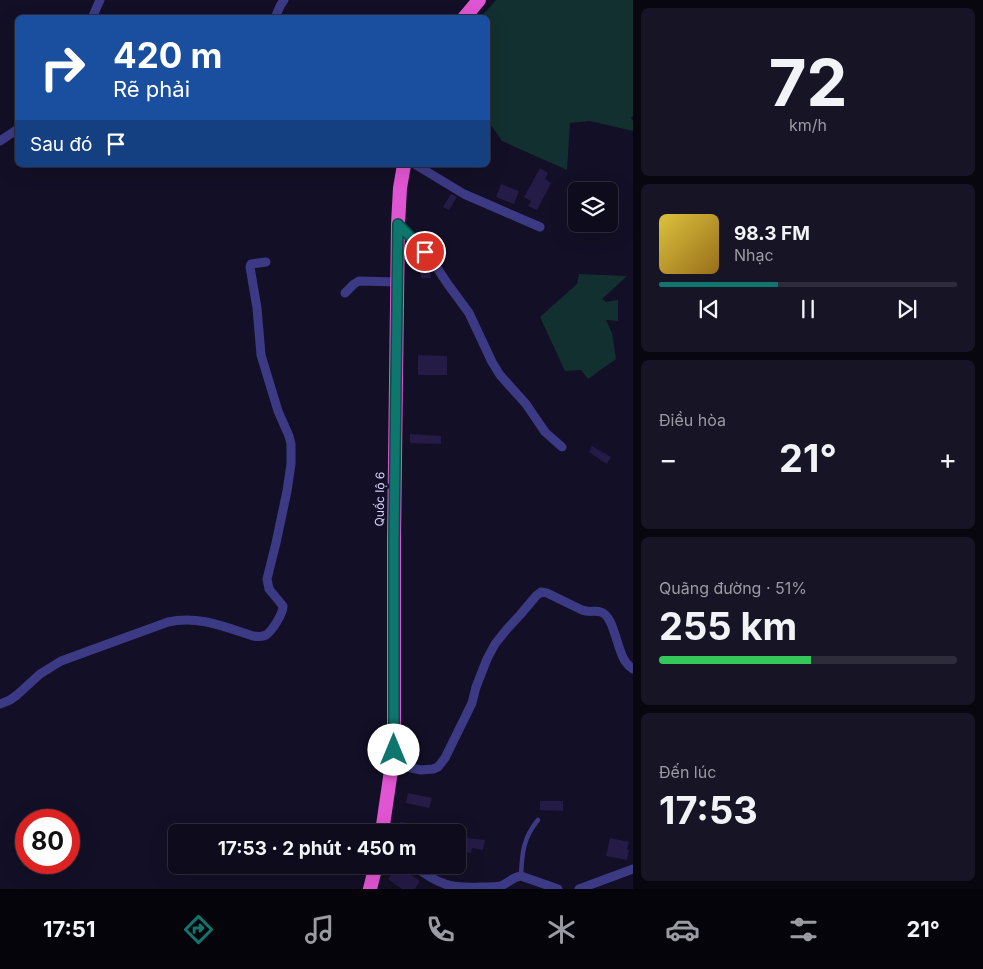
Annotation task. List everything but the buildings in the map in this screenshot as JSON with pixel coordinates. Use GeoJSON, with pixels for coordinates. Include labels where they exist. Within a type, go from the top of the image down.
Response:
{"type":"FeatureCollection","features":[{"type":"Feature","properties":{"kind":"highway"},"geometry":{"type":"LineString","coordinates":[[466,15],[479,0]]}},
{"type":"Feature","properties":{"kind":"highway","name":"Quốc lộ 6"},"geometry":{"type":"LineString","coordinates":[[383,824],[394,750],[397,282],[400,188],[404,167]]}},
{"type":"Feature","properties":{"kind":"highway"},"geometry":{"type":"LineString","coordinates":[[370,889],[374,874]]}},
{"type":"Feature","properties":{"kind":"street"},"geometry":{"type":"LineString","coordinates":[[93,15],[100,0]]}},
{"type":"Feature","properties":{"kind":"street"},"geometry":{"type":"LineString","coordinates":[[276,15],[284,0]]}},
{"type":"Feature","properties":{"kind":"street"},"geometry":{"type":"LineString","coordinates":[[0,141],[15,131]]}},
{"type":"Feature","properties":{"kind":"street"},"geometry":{"type":"LineString","coordinates":[[419,167],[464,194],[540,227]]}},
{"type":"Feature","properties":{"kind":"street"},"geometry":{"type":"LineString","coordinates":[[398,224],[430,257],[469,313],[500,375],[526,404],[545,432],[562,447]]}},
{"type":"Feature","properties":{"kind":"street"},"geometry":{"type":"LineString","coordinates":[[0,704],[17,695],[40,674],[61,661],[168,622],[181,619],[197,620],[258,637],[270,631],[282,613],[283,606],[269,589],[267,578],[287,491],[291,464],[291,444],[290,436],[278,410],[261,356],[257,308],[250,267],[251,264],[266,262]]}},
{"type":"Feature","properties":{"kind":"street"},"geometry":{"type":"LineString","coordinates":[[345,293],[359,281],[397,282]]}},
{"type":"Feature","properties":{"kind":"street"},"geometry":{"type":"LineString","coordinates":[[392,764],[421,770],[438,767],[445,758],[472,703],[476,687],[495,644],[506,629],[541,592],[582,610],[601,612],[607,616],[625,661],[633,669]]}},
{"type":"Feature","properties":{"kind":"street"},"geometry":{"type":"LineString","coordinates":[[579,889],[633,869]]}},
{"type":"Feature","properties":{"kind":"street"},"geometry":{"type":"LineString","coordinates":[[426,874],[447,885],[463,888],[497,886],[506,884],[517,876],[522,876],[558,889]]}},
{"type":"Feature","properties":{"kind":"lane"},"geometry":{"type":"LineString","coordinates":[[522,876],[524,846],[529,833],[538,820]]}},
{"type":"Feature","properties":{"kind":"green space"},"geometry":{"type":"Polygon","coordinates":[[[496,0],[633,0],[633,116],[631,118],[633,121],[633,131],[590,121],[570,123],[567,170],[502,141],[490,124],[490,15],[483,15],[496,0]]]}},
{"type":"Feature","properties":{"kind":"green space"},"geometry":{"type":"Polygon","coordinates":[[[579,274],[627,276],[602,299],[606,302],[618,300],[618,321],[606,320],[612,333],[616,359],[588,379],[581,370],[565,371],[540,317],[577,284],[579,274]]]}},
{"type":"Feature","properties":{"kind":"route"},"geometry":{"type":"LineString","coordinates":[[394,750],[394,540],[398,224],[425,252]]}}]}
